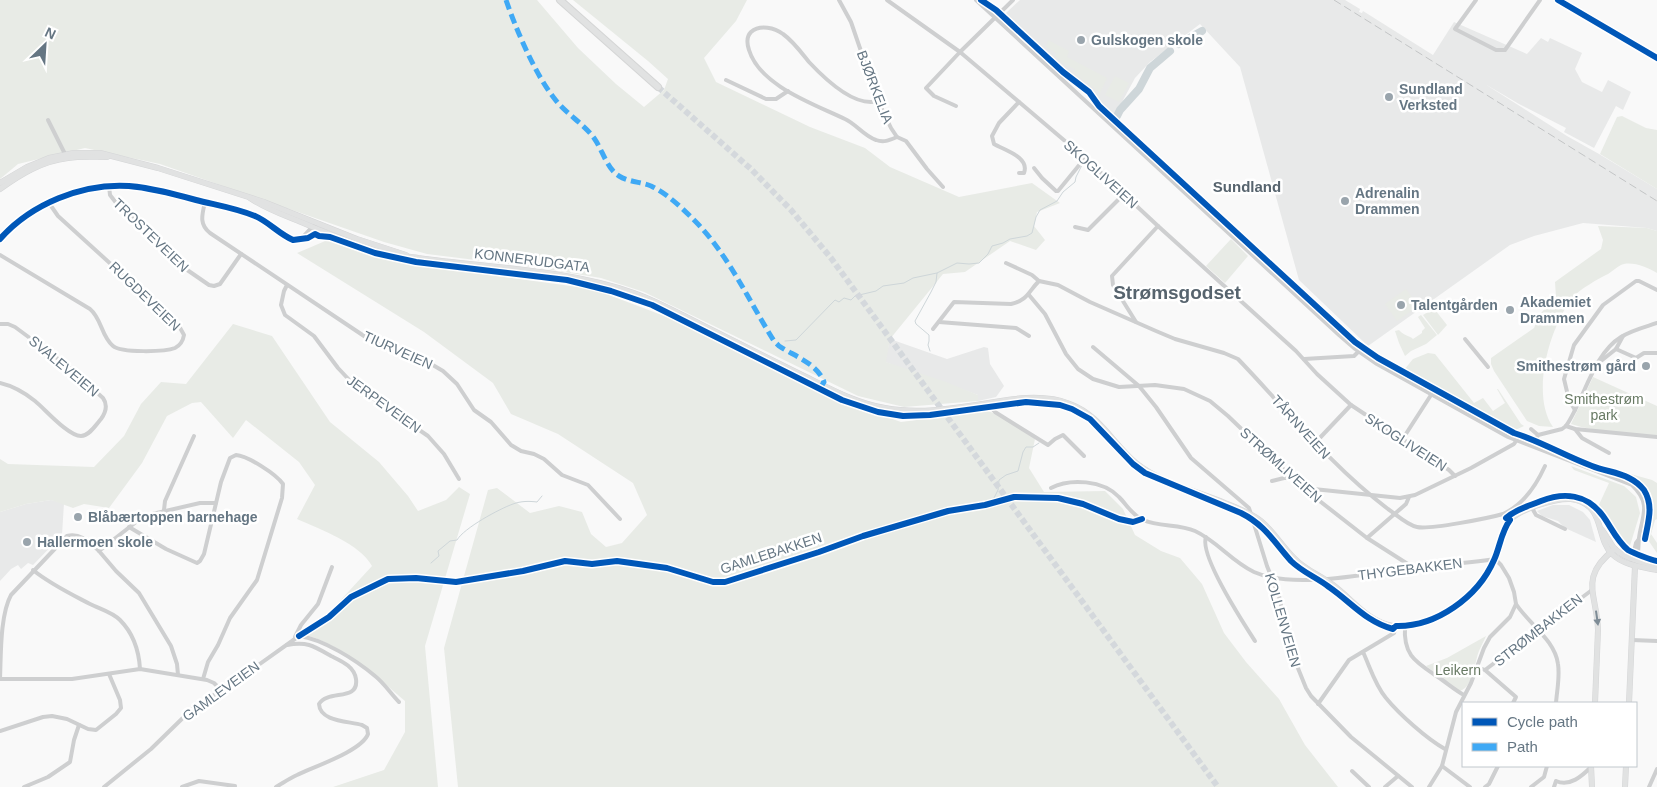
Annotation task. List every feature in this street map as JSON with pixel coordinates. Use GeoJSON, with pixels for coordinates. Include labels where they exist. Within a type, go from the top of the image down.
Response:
{"type":"FeatureCollection","features":[{"type":"Feature","properties":{"kind":"highway"},"geometry":{"type":"LineString","coordinates":[[560,0],[658,87]]}},
{"type":"Feature","properties":{"kind":"main road"},"geometry":{"type":"LineString","coordinates":[[1558,0],[1657,58]]}},
{"type":"Feature","properties":{"kind":"main road","name":"KONNERUDGATA"},"geometry":{"type":"LineString","coordinates":[[0,183],[27,167],[48,158],[92,153],[158,168],[285,210],[318,227],[412,257],[457,264],[567,275],[617,288],[663,306],[838,393],[869,405],[920,411],[1008,400],[1041,398],[1062,401],[1074,405],[1094,418],[1124,451],[1145,469],[1166,480],[1251,514],[1267,526],[1302,566],[1327,578],[1369,616],[1384,624],[1405,626],[1422,623],[1444,614],[1480,582],[1495,558],[1507,523],[1516,515],[1561,499],[1578,501],[1593,512],[1613,550],[1622,561],[1635,561],[1657,568]]}},
{"type":"Feature","properties":{"kind":"main road","name":"KONNERUDGATA"},"geometry":{"type":"LineString","coordinates":[[0,189],[36,167],[66,156]]}},
{"type":"Feature","properties":{"kind":"main road","name":"KONNERUDGATA"},"geometry":{"type":"LineString","coordinates":[[250,198],[258,204],[312,227],[318,227]]}},
{"type":"Feature","properties":{"kind":"main road"},"geometry":{"type":"LineString","coordinates":[[1595,702],[1598,630],[1592,583],[1602,559],[1613,550]]}},
{"type":"Feature","properties":{"kind":"main road"},"geometry":{"type":"LineString","coordinates":[[1629,702],[1635,561]]}},
{"type":"Feature","properties":{"kind":"main road"},"geometry":{"type":"LineString","coordinates":[[1591,767],[1592,787]]}},
{"type":"Feature","properties":{"kind":"main road"},"geometry":{"type":"LineString","coordinates":[[1625,787],[1626,767]]}},
{"type":"Feature","properties":{"kind":"street","name":"BJØRKELIA"},"geometry":{"type":"LineString","coordinates":[[840,0],[851,22],[878,101],[891,128],[906,141],[943,187]]}},
{"type":"Feature","properties":{"kind":"street","name":"SKOGLIVEIEN"},"geometry":{"type":"LineString","coordinates":[[887,0],[960,52],[1086,158],[1304,359],[1351,406],[1449,470],[1454,476],[1504,450],[1516,441]]}},
{"type":"Feature","properties":{"kind":"street"},"geometry":{"type":"LineString","coordinates":[[976,0],[1358,352],[1516,441],[1632,485],[1639,493],[1645,507],[1635,561]]}},
{"type":"Feature","properties":{"kind":"street"},"geometry":{"type":"LineString","coordinates":[[956,106],[936,97],[926,88],[1013,0]]}},
{"type":"Feature","properties":{"kind":"street"},"geometry":{"type":"LineString","coordinates":[[1476,0],[1455,29],[1496,50],[1505,50],[1540,0]]}},
{"type":"Feature","properties":{"kind":"street"},"geometry":{"type":"LineString","coordinates":[[878,101],[865,103],[838,88],[821,74],[783,34],[766,28],[758,28],[748,36],[747,43],[751,56],[775,83],[806,102],[846,120],[874,140],[890,140],[898,136]]}},
{"type":"Feature","properties":{"kind":"street"},"geometry":{"type":"LineString","coordinates":[[726,80],[766,99],[776,99],[788,91]]}},
{"type":"Feature","properties":{"kind":"street"},"geometry":{"type":"LineString","coordinates":[[1019,102],[999,123],[992,136],[994,144],[1010,151],[1024,163],[1026,169],[1024,173],[1019,173]]}},
{"type":"Feature","properties":{"kind":"street"},"geometry":{"type":"LineString","coordinates":[[48,120],[66,156]]}},
{"type":"Feature","properties":{"kind":"street"},"geometry":{"type":"LineString","coordinates":[[1034,168],[1042,178],[1058,191],[1086,158]]}},
{"type":"Feature","properties":{"kind":"street"},"geometry":{"type":"LineString","coordinates":[[0,239],[26,216],[49,203],[73,193],[109,186],[148,188],[252,214],[290,239],[300,240],[312,236],[318,227]]}},
{"type":"Feature","properties":{"kind":"street","name":"TROSTEVEIEN"},"geometry":{"type":"LineString","coordinates":[[109,186],[110,194],[117,204],[144,225],[180,265],[208,285],[220,284],[241,254]]}},
{"type":"Feature","properties":{"kind":"street"},"geometry":{"type":"LineString","coordinates":[[1075,227],[1088,230],[1124,194]]}},
{"type":"Feature","properties":{"kind":"street","name":"TIURVEIEN"},"geometry":{"type":"LineString","coordinates":[[205,202],[202,220],[204,228],[367,338],[426,361],[443,371],[457,384],[474,410],[491,422],[511,445],[521,451],[544,459],[562,475],[588,484],[620,519]]}},
{"type":"Feature","properties":{"kind":"street","name":"RUGDEVEIEN"},"geometry":{"type":"LineString","coordinates":[[0,255],[90,309],[97,316],[107,340],[116,348],[128,350],[165,350],[178,346],[183,338],[183,332],[179,326],[58,216],[49,203]]}},
{"type":"Feature","properties":{"kind":"street"},"geometry":{"type":"LineString","coordinates":[[1136,322],[1113,285],[1112,276],[1158,226]]}},
{"type":"Feature","properties":{"kind":"street"},"geometry":{"type":"LineString","coordinates":[[300,240],[312,227]]}},
{"type":"Feature","properties":{"kind":"street","name":"TÅRNVEIEN"},"geometry":{"type":"LineString","coordinates":[[1006,262],[1032,275],[1039,281],[1058,285],[1090,302],[1173,338],[1238,359],[1335,464],[1370,495],[1412,526],[1420,528],[1503,514],[1517,506],[1532,490],[1545,466]]}},
{"type":"Feature","properties":{"kind":"street"},"geometry":{"type":"LineString","coordinates":[[933,330],[954,302],[1011,304],[1019,302],[1029,295],[1039,281]]}},
{"type":"Feature","properties":{"kind":"street"},"geometry":{"type":"LineString","coordinates":[[1575,410],[1569,400],[1564,379],[1576,342],[1603,305],[1636,282],[1638,281],[1657,290]]}},
{"type":"Feature","properties":{"kind":"street","name":"JERPEVEIEN"},"geometry":{"type":"LineString","coordinates":[[288,285],[284,291],[281,304],[285,315],[314,336],[338,368],[354,385],[428,436],[440,449],[459,478]]}},
{"type":"Feature","properties":{"kind":"street","name":"STRØMLIVEIEN"},"geometry":{"type":"LineString","coordinates":[[1029,295],[1045,314],[1066,354],[1078,369],[1093,379],[1119,387],[1155,386],[1184,389],[1210,402],[1228,416],[1303,488],[1367,538],[1414,568]]}},
{"type":"Feature","properties":{"kind":"street"},"geometry":{"type":"LineString","coordinates":[[939,322],[1016,328],[1029,336]]}},
{"type":"Feature","properties":{"kind":"street"},"geometry":{"type":"LineString","coordinates":[[1538,435],[1562,429],[1566,426],[1598,363],[1614,342],[1657,323]]}},
{"type":"Feature","properties":{"kind":"street","name":"SVALEVEIEN"},"geometry":{"type":"LineString","coordinates":[[0,324],[8,324],[15,327],[58,358],[101,395],[105,401],[106,411],[89,433],[78,436],[27,395],[15,388],[0,383]]}},
{"type":"Feature","properties":{"kind":"street"},"geometry":{"type":"LineString","coordinates":[[1598,363],[1616,349],[1624,336]]}},
{"type":"Feature","properties":{"kind":"street"},"geometry":{"type":"LineString","coordinates":[[1465,339],[1488,367]]}},
{"type":"Feature","properties":{"kind":"street"},"geometry":{"type":"LineString","coordinates":[[1094,347],[1139,386]]}},
{"type":"Feature","properties":{"kind":"street"},"geometry":{"type":"LineString","coordinates":[[1616,349],[1636,358],[1644,353],[1657,354]]}},
{"type":"Feature","properties":{"kind":"street"},"geometry":{"type":"LineString","coordinates":[[1304,359],[1354,356],[1358,352]]}},
{"type":"Feature","properties":{"kind":"street","name":"KONNERUDGATA"},"geometry":{"type":"LineString","coordinates":[[1139,386],[1156,407],[1190,458],[1249,508],[1251,514]]}},
{"type":"Feature","properties":{"kind":"street"},"geometry":{"type":"LineString","coordinates":[[1402,440],[1432,395]]}},
{"type":"Feature","properties":{"kind":"street"},"geometry":{"type":"LineString","coordinates":[[987,403],[995,412],[1048,445],[1063,435],[1084,456]]}},
{"type":"Feature","properties":{"kind":"street"},"geometry":{"type":"LineString","coordinates":[[1316,443],[1351,406]]}},
{"type":"Feature","properties":{"kind":"street"},"geometry":{"type":"LineString","coordinates":[[1566,426],[1575,429],[1657,438]]}},
{"type":"Feature","properties":{"kind":"street"},"geometry":{"type":"LineString","coordinates":[[1531,429],[1538,435]]}},
{"type":"Feature","properties":{"kind":"street"},"geometry":{"type":"LineString","coordinates":[[1575,429],[1582,438],[1609,453]]}},
{"type":"Feature","properties":{"kind":"street"},"geometry":{"type":"LineString","coordinates":[[1533,446],[1538,435]]}},
{"type":"Feature","properties":{"kind":"street"},"geometry":{"type":"LineString","coordinates":[[164,510],[167,496],[194,436]]}},
{"type":"Feature","properties":{"kind":"street"},"geometry":{"type":"LineString","coordinates":[[129,527],[166,550],[197,564],[204,554],[228,462],[236,455],[243,456],[276,476],[283,484],[282,498],[257,580],[230,618],[208,662],[203,679]]}},
{"type":"Feature","properties":{"kind":"street"},"geometry":{"type":"LineString","coordinates":[[1303,488],[1409,497],[1454,476]]}},
{"type":"Feature","properties":{"kind":"street"},"geometry":{"type":"LineString","coordinates":[[1272,481],[1292,478]]}},
{"type":"Feature","properties":{"kind":"street"},"geometry":{"type":"LineString","coordinates":[[1051,488],[1057,484],[1079,482],[1101,487],[1114,493],[1135,515],[1142,519],[1151,523],[1193,530],[1206,537],[1242,566],[1256,573],[1272,577],[1327,578]]}},
{"type":"Feature","properties":{"kind":"street"},"geometry":{"type":"LineString","coordinates":[[1367,538],[1406,504],[1409,497]]}},
{"type":"Feature","properties":{"kind":"street"},"geometry":{"type":"LineString","coordinates":[[99,551],[129,527],[148,515],[205,502],[216,503]]}},
{"type":"Feature","properties":{"kind":"street"},"geometry":{"type":"LineString","coordinates":[[1532,508],[1536,515],[1565,529]]}},
{"type":"Feature","properties":{"kind":"street","name":"KOLLENVEIEN"},"geometry":{"type":"LineString","coordinates":[[1251,514],[1267,566],[1279,596],[1291,651],[1300,676],[1311,696],[1351,737],[1412,787]]}},
{"type":"Feature","properties":{"kind":"street"},"geometry":{"type":"LineString","coordinates":[[178,674],[177,664],[170,646],[139,593],[99,551],[85,539],[76,535],[69,535],[11,594],[5,606],[2,624],[0,680],[72,679],[140,669],[203,679],[214,683],[221,690]]}},
{"type":"Feature","properties":{"kind":"street"},"geometry":{"type":"LineString","coordinates":[[1206,537],[1204,546],[1221,584],[1232,607],[1255,641]]}},
{"type":"Feature","properties":{"kind":"street"},"geometry":{"type":"LineString","coordinates":[[1495,558],[1502,565],[1509,578],[1516,604],[1523,615],[1549,642],[1555,653],[1558,677],[1556,702]]}},
{"type":"Feature","properties":{"kind":"street","name":"THYGEBAKKEN"},"geometry":{"type":"LineString","coordinates":[[1327,578],[1452,565],[1495,558]]}},
{"type":"Feature","properties":{"kind":"street","name":"GAMLEVEIEN"},"geometry":{"type":"LineString","coordinates":[[104,787],[151,749],[184,715],[243,676],[295,637],[320,599],[332,567]]}},
{"type":"Feature","properties":{"kind":"street"},"geometry":{"type":"LineString","coordinates":[[34,570],[47,580],[120,620],[137,648],[140,669]]}},
{"type":"Feature","properties":{"kind":"street","name":"STRØMBAKKEN"},"geometry":{"type":"LineString","coordinates":[[1485,670],[1592,590]]}},
{"type":"Feature","properties":{"kind":"street"},"geometry":{"type":"LineString","coordinates":[[1429,787],[1442,766],[1456,712],[1484,648],[1490,637],[1510,617],[1516,604]]}},
{"type":"Feature","properties":{"kind":"street"},"geometry":{"type":"LineString","coordinates":[[1318,704],[1350,660],[1394,633],[1396,626]]}},
{"type":"Feature","properties":{"kind":"street"},"geometry":{"type":"LineString","coordinates":[[1405,626],[1404,638],[1413,661],[1464,695]]}},
{"type":"Feature","properties":{"kind":"street"},"geometry":{"type":"LineString","coordinates":[[295,637],[304,636],[328,645],[374,675],[398,702]]}},
{"type":"Feature","properties":{"kind":"street"},"geometry":{"type":"LineString","coordinates":[[1632,640],[1657,641]]}},
{"type":"Feature","properties":{"kind":"street"},"geometry":{"type":"LineString","coordinates":[[276,787],[354,748],[365,740],[368,734],[367,728],[362,725],[328,716],[322,713],[319,708],[319,704],[324,698],[347,694],[355,688],[356,677],[351,668],[310,645],[299,643],[284,646]]}},
{"type":"Feature","properties":{"kind":"street"},"geometry":{"type":"LineString","coordinates":[[1363,652],[1373,675],[1386,697],[1431,740],[1445,749]]}},
{"type":"Feature","properties":{"kind":"street","name":"STRØMBAKKEN"},"geometry":{"type":"LineString","coordinates":[[1477,667],[1485,670],[1516,698],[1514,702]]}},
{"type":"Feature","properties":{"kind":"street"},"geometry":{"type":"LineString","coordinates":[[0,731],[48,716],[61,717],[90,730],[98,729],[120,710],[121,704],[109,674]]}},
{"type":"Feature","properties":{"kind":"street"},"geometry":{"type":"LineString","coordinates":[[24,787],[48,777],[70,762],[79,725]]}},
{"type":"Feature","properties":{"kind":"street"},"geometry":{"type":"LineString","coordinates":[[1442,766],[1470,787]]}},
{"type":"Feature","properties":{"kind":"street"},"geometry":{"type":"LineString","coordinates":[[1485,787],[1489,784],[1498,767]]}},
{"type":"Feature","properties":{"kind":"street"},"geometry":{"type":"LineString","coordinates":[[1531,787],[1544,778],[1547,767]]}},
{"type":"Feature","properties":{"kind":"street"},"geometry":{"type":"LineString","coordinates":[[1554,787],[1556,781],[1561,783],[1576,779],[1590,767]]}},
{"type":"Feature","properties":{"kind":"street"},"geometry":{"type":"LineString","coordinates":[[1649,787],[1657,769]]}},
{"type":"Feature","properties":{"kind":"street"},"geometry":{"type":"LineString","coordinates":[[1352,771],[1369,787]]}},
{"type":"Feature","properties":{"kind":"street"},"geometry":{"type":"LineString","coordinates":[[1385,787],[1398,776]]}},
{"type":"Feature","properties":{"kind":"street"},"geometry":{"type":"LineString","coordinates":[[182,787],[199,781],[235,786]]}},
{"type":"Feature","properties":{"kind":"shaded area","name":"Sundland"},"geometry":{"type":"Polygon","coordinates":[[[1020,0],[1345,0],[1360,9],[1359,12],[1362,13],[1363,11],[1433,55],[1454,22],[1527,54],[1541,38],[1548,42],[1550,38],[1582,53],[1575,69],[1582,82],[1602,92],[1608,80],[1631,92],[1623,110],[1616,106],[1594,148],[1564,132],[1566,128],[1485,84],[1567,136],[1657,189],[1657,231],[1647,228],[1583,223],[1534,236],[1510,245],[1368,346],[1299,280],[1240,67],[1200,24],[1150,62],[1135,78],[1115,115],[1102,104],[1095,94],[1063,69],[1009,19],[1006,13],[1020,0]]]}},
{"type":"Feature","properties":{"kind":"shaded area"},"geometry":{"type":"Polygon","coordinates":[[[890,339],[947,359],[984,347],[988,348],[990,364],[1004,386],[996,397],[978,401],[978,395],[885,362],[890,339]]]}},
{"type":"Feature","properties":{"kind":"shaded area","name":"Hallermoen skole"},"geometry":{"type":"Polygon","coordinates":[[[51,500],[64,503],[62,535],[33,565],[28,563],[21,569],[18,565],[11,569],[0,581],[0,512],[26,504],[51,500]]]}},
{"type":"Feature","properties":{"kind":"shaded area"},"geometry":{"type":"Polygon","coordinates":[[[1553,505],[1569,505],[1583,512],[1590,520],[1596,542],[1565,528],[1558,521],[1542,516],[1537,511],[1553,505]]]}},
{"type":"Feature","properties":{"kind":"green space"},"geometry":{"type":"Polygon","coordinates":[[[0,0],[537,0],[578,48],[616,84],[644,107],[664,90],[668,79],[573,0],[747,0],[736,21],[704,58],[716,82],[810,127],[865,148],[890,167],[959,197],[1032,183],[1060,203],[1037,212],[1034,226],[1045,240],[1036,250],[1010,241],[965,272],[943,274],[890,339],[886,362],[978,395],[978,401],[904,407],[858,396],[644,292],[601,278],[540,268],[427,254],[384,242],[160,164],[85,148],[18,164],[0,179],[0,0]]]}},
{"type":"Feature","properties":{"kind":"green space"},"geometry":{"type":"Polygon","coordinates":[[[1048,40],[1069,51],[1067,57],[1107,78],[1100,93],[1074,73],[1075,69],[1064,64],[1055,56],[1056,53],[1046,47],[1048,40]]]}},
{"type":"Feature","properties":{"kind":"green space"},"geometry":{"type":"Polygon","coordinates":[[[1115,76],[1129,83],[1119,102],[1105,95],[1115,76]]]}},
{"type":"Feature","properties":{"kind":"green space"},"geometry":{"type":"Polygon","coordinates":[[[1622,116],[1646,128],[1657,130],[1657,189],[1600,154],[1617,117],[1622,116]]]}},
{"type":"Feature","properties":{"kind":"green space"},"geometry":{"type":"Polygon","coordinates":[[[1598,226],[1647,228],[1657,231],[1657,273],[1646,267],[1624,264],[1589,284],[1573,297],[1557,325],[1550,342],[1543,379],[1543,397],[1546,413],[1553,427],[1539,426],[1527,421],[1494,371],[1491,358],[1534,328],[1540,314],[1556,297],[1555,282],[1601,249],[1603,240],[1598,226]]]}},
{"type":"Feature","properties":{"kind":"green space"},"geometry":{"type":"Polygon","coordinates":[[[330,239],[361,251],[429,267],[593,289],[667,317],[830,397],[901,422],[988,411],[1001,416],[1035,439],[1029,468],[1044,492],[1105,491],[1123,509],[1135,535],[1161,551],[1180,558],[1202,584],[1224,633],[1246,662],[1279,699],[1305,745],[1338,787],[458,787],[444,648],[488,490],[497,488],[530,513],[559,506],[582,512],[591,534],[606,547],[622,543],[647,515],[633,483],[558,434],[511,414],[493,383],[424,332],[297,253],[330,239]]]}},
{"type":"Feature","properties":{"kind":"green space"},"geometry":{"type":"Polygon","coordinates":[[[1231,239],[1248,256],[1225,283],[1206,266],[1231,239]]]}},
{"type":"Feature","properties":{"kind":"green space","name":"Talentgården"},"geometry":{"type":"Polygon","coordinates":[[[1406,289],[1418,306],[1397,321],[1385,304],[1406,289]]]}},
{"type":"Feature","properties":{"kind":"green space"},"geometry":{"type":"Polygon","coordinates":[[[1430,311],[1436,311],[1447,325],[1438,335],[1423,315],[1430,311]]]}},
{"type":"Feature","properties":{"kind":"green space"},"geometry":{"type":"Polygon","coordinates":[[[1421,315],[1437,335],[1405,356],[1395,331],[1399,330],[1413,339],[1422,333],[1425,328],[1418,317],[1421,315]]]}},
{"type":"Feature","properties":{"kind":"green space"},"geometry":{"type":"Polygon","coordinates":[[[233,324],[272,336],[330,422],[379,462],[408,496],[418,511],[446,500],[459,487],[470,494],[425,646],[438,787],[333,787],[384,770],[405,732],[405,701],[340,650],[325,642],[299,635],[327,615],[372,566],[366,558],[349,544],[328,532],[297,519],[315,485],[299,462],[246,420],[233,438],[201,402],[192,403],[167,416],[142,463],[109,508],[84,504],[73,508],[51,500],[26,504],[0,512],[0,459],[8,464],[94,467],[124,436],[141,404],[161,382],[186,384],[233,324]]]}},
{"type":"Feature","properties":{"kind":"green space"},"geometry":{"type":"Polygon","coordinates":[[[1428,353],[1435,354],[1474,403],[1483,398],[1493,411],[1505,403],[1498,389],[1524,426],[1513,431],[1404,370],[1413,359],[1428,353]]]}},
{"type":"Feature","properties":{"kind":"green space","name":"Smithestrøm park"},"geometry":{"type":"Polygon","coordinates":[[[1593,377],[1657,406],[1657,436],[1602,431],[1571,424],[1593,377]]]}},
{"type":"Feature","properties":{"kind":"green space"},"geometry":{"type":"Polygon","coordinates":[[[1571,466],[1624,486],[1636,497],[1640,513],[1629,549],[1615,534],[1604,516],[1597,509],[1609,483],[1574,470],[1571,466]]]}},
{"type":"Feature","properties":{"kind":"green space"},"geometry":{"type":"Polygon","coordinates":[[[1598,467],[1620,471],[1657,483],[1657,519],[1651,534],[1657,543],[1657,553],[1646,537],[1651,510],[1650,500],[1646,491],[1633,479],[1598,467]]]}},
{"type":"Feature","properties":{"kind":"green space","name":"Leikern"},"geometry":{"type":"Polygon","coordinates":[[[1486,636],[1479,651],[1471,679],[1465,688],[1460,691],[1426,666],[1447,658],[1486,636]]]}},
{"type":"Feature","properties":{"kind":"waterway"},"geometry":{"type":"LineString","coordinates":[[1179,44],[1202,31]]}},
{"type":"Feature","properties":{"kind":"waterway"},"geometry":{"type":"LineString","coordinates":[[1117,116],[1139,89],[1150,68],[1170,51]]}},
{"type":"Feature","properties":{"kind":"waterway"},"geometry":{"type":"LineString","coordinates":[[930,351],[928,345],[929,335],[915,321],[936,282],[937,273],[957,263],[979,263],[988,254],[992,246],[1032,233],[1040,210],[1057,201],[1063,192],[1075,182],[1083,163]]}},
{"type":"Feature","properties":{"kind":"waterway"},"geometry":{"type":"LineString","coordinates":[[785,341],[796,340],[835,300],[839,302],[844,298],[851,300],[855,296],[876,291],[883,286],[904,283],[913,278],[937,273]]}},
{"type":"Feature","properties":{"kind":"waterway"},"geometry":{"type":"LineString","coordinates":[[994,498],[998,490],[999,480],[1006,475],[1018,471],[1026,447],[1033,447],[1039,443]]}},
{"type":"Feature","properties":{"kind":"waterway"},"geometry":{"type":"LineString","coordinates":[[431,563],[439,556],[438,551],[450,541],[457,540],[482,519],[516,503],[537,502],[542,496]]}},
{"type":"Feature","properties":{"kind":"tunnel"},"geometry":{"type":"LineString","coordinates":[[658,87],[751,169],[791,210],[831,258],[1218,787]]}},
{"type":"Feature","properties":{"kind":"railway"},"geometry":{"type":"LineString","coordinates":[[1334,0],[1657,201]]}},
{"type":"Feature","properties":{"kind":"marked path"},"geometry":{"type":"LineString","coordinates":[[506,0],[540,77],[559,104],[594,138],[611,169],[623,178],[657,189],[675,202],[696,222],[729,264],[774,341],[817,370],[824,382],[822,385]]}},
{"type":"Feature","properties":{"kind":"cycle path"},"geometry":{"type":"LineString","coordinates":[[981,0],[996,10],[1063,72],[1089,92],[1099,106],[1355,342],[1378,358],[1514,433],[1592,466],[1625,476],[1637,483],[1644,490],[1650,508],[1645,539]]}},
{"type":"Feature","properties":{"kind":"cycle path"},"geometry":{"type":"LineString","coordinates":[[1558,0],[1657,58]]}},
{"type":"Feature","properties":{"kind":"cycle path"},"geometry":{"type":"LineString","coordinates":[[0,239],[27,216],[58,198],[93,188],[111,186],[146,188],[248,213],[293,240],[308,238],[315,234],[330,237],[375,253],[416,262],[567,280],[611,291],[652,305],[842,400],[878,412],[903,416],[930,415],[1026,402],[1060,405],[1090,419],[1133,464],[1145,473],[1241,513],[1257,523],[1295,565],[1329,587],[1367,617],[1393,629],[1396,626],[1411,625],[1440,615],[1467,597],[1487,574],[1494,560],[1510,520],[1506,518],[1518,510],[1550,498],[1567,496],[1590,503],[1603,516],[1617,538],[1628,550],[1657,561]]}},
{"type":"Feature","properties":{"kind":"cycle path","name":"GAMLEBAKKEN"},"geometry":{"type":"LineString","coordinates":[[299,636],[329,617],[351,597],[388,579],[416,578],[456,582],[523,571],[565,561],[592,564],[617,561],[667,568],[713,582],[725,582],[863,536],[948,511],[985,505],[1014,497],[1058,498],[1083,504],[1119,519],[1133,522],[1142,519]]}},
{"type":"Feature","properties":{"kind":"place","name":"Gulskogen skole"},"geometry":{"type":"Point","coordinates":[1081,40]}},
{"type":"Feature","properties":{"kind":"place","name":"Sundland Verksted"},"geometry":{"type":"Point","coordinates":[1389,97]}},
{"type":"Feature","properties":{"kind":"place","name":"Adrenalin Drammen"},"geometry":{"type":"Point","coordinates":[1345,201]}},
{"type":"Feature","properties":{"kind":"place","name":"Talentgården"},"geometry":{"type":"Point","coordinates":[1401,305]}},
{"type":"Feature","properties":{"kind":"place","name":"Akademiet Drammen"},"geometry":{"type":"Point","coordinates":[1510,310]}},
{"type":"Feature","properties":{"kind":"place","name":"Smithestrøm gård"},"geometry":{"type":"Point","coordinates":[1646,366]}},
{"type":"Feature","properties":{"kind":"place","name":"Blåbærtoppen barnehage"},"geometry":{"type":"Point","coordinates":[78,517]}},
{"type":"Feature","properties":{"kind":"place","name":"Hallermoen skole"},"geometry":{"type":"Point","coordinates":[27,542]}},
{"type":"Feature","properties":{"kind":"district","name":"Sundland"},"geometry":{"type":"Point","coordinates":[1247,186]}},
{"type":"Feature","properties":{"kind":"district","name":"Strømsgodset"},"geometry":{"type":"Point","coordinates":[1177,292]}}]}
